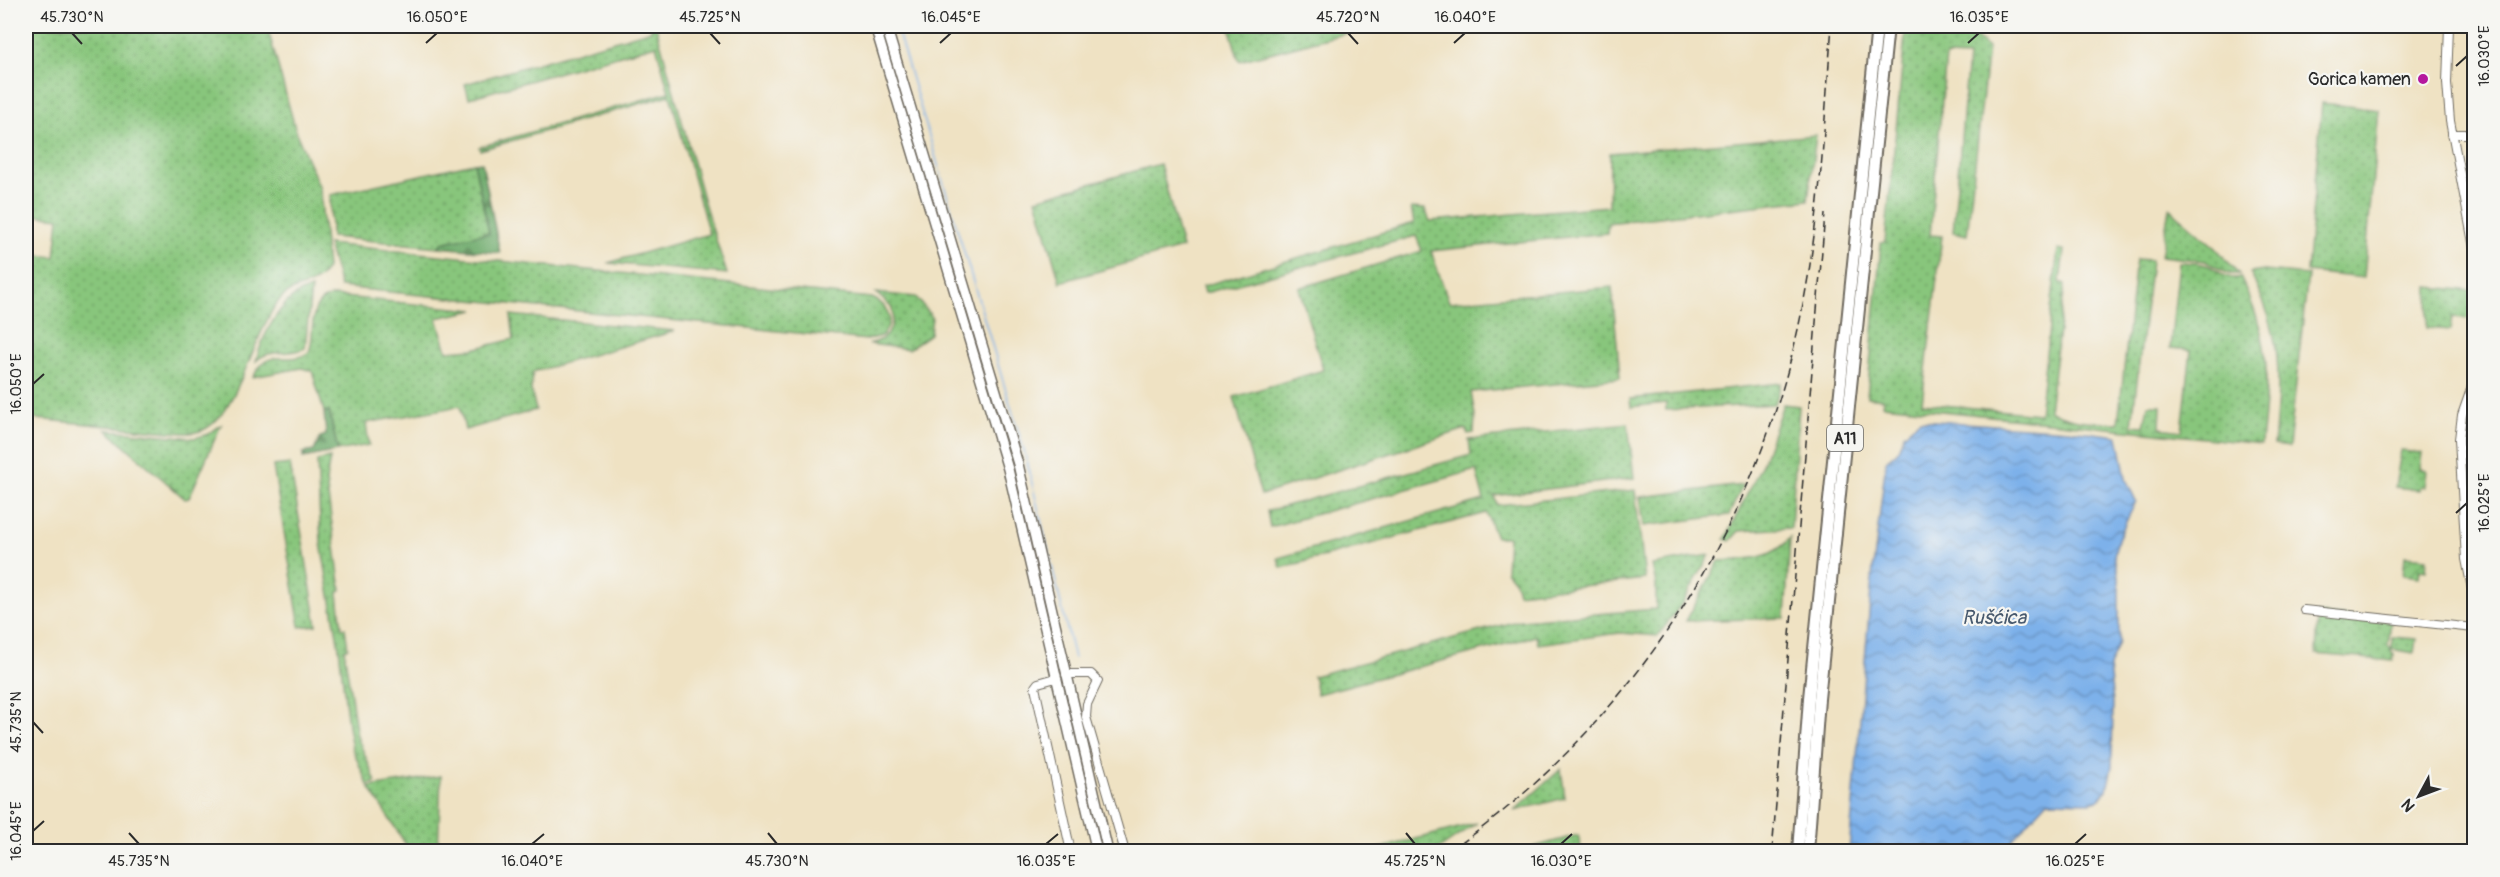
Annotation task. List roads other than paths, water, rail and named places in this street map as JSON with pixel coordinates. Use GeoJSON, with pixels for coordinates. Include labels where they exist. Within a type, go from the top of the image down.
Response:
{"type":"FeatureCollection","features":[{"type":"Feature","properties":{"kind":"highway","name":"A11"},"geometry":{"type":"LineString","coordinates":[[1798,852],[1809,698],[1877,26]]}},
{"type":"Feature","properties":{"kind":"highway","name":"A11"},"geometry":{"type":"LineString","coordinates":[[1808,852],[1820,687],[1888,26]]}},
{"type":"Feature","properties":{"kind":"main road"},"geometry":{"type":"LineString","coordinates":[[875,26],[993,414],[1041,607],[1097,852]]}},
{"type":"Feature","properties":{"kind":"main road"},"geometry":{"type":"LineString","coordinates":[[886,26],[1009,432],[1108,852]]}},
{"type":"Feature","properties":{"kind":"street"},"geometry":{"type":"LineString","coordinates":[[2449,26],[2447,96],[2452,134],[2475,248]]}},
{"type":"Feature","properties":{"kind":"street"},"geometry":{"type":"LineString","coordinates":[[2452,134],[2475,134]]}},
{"type":"Feature","properties":{"kind":"street"},"geometry":{"type":"LineString","coordinates":[[2475,381],[2460,424],[2459,450],[2466,559],[2475,599]]}},
{"type":"Feature","properties":{"kind":"street"},"geometry":{"type":"LineString","coordinates":[[2304,610],[2475,628]]}},
{"type":"Feature","properties":{"kind":"street"},"geometry":{"type":"LineString","coordinates":[[1066,674],[1091,674],[1098,681],[1087,704],[1086,717],[1125,852]]}},
{"type":"Feature","properties":{"kind":"street"},"geometry":{"type":"LineString","coordinates":[[1056,678],[1038,683],[1035,687],[1071,852]]}},
{"type":"Feature","properties":{"kind":"water","name":"Rušćica"},"geometry":{"type":"Polygon","coordinates":[[[1920,420],[2069,430],[2118,436],[2126,479],[2136,501],[2118,539],[2114,556],[2119,576],[2119,642],[2109,667],[2113,702],[2112,767],[2107,790],[2100,799],[2091,802],[2048,801],[2013,839],[2007,851],[1849,851],[1872,577],[1886,461],[1897,452],[1904,434],[1920,420]]]}},
{"type":"Feature","properties":{"kind":"waterway"},"geometry":{"type":"LineString","coordinates":[[896,26],[1025,454],[1074,658]]}},
{"type":"Feature","properties":{"kind":"railway"},"geometry":{"type":"LineString","coordinates":[[1449,852],[1515,801],[1576,743],[1631,680],[1679,613],[1721,541],[1756,465],[1783,386],[1803,305],[1818,201],[1832,26]]}},
{"type":"Feature","properties":{"kind":"railway"},"geometry":{"type":"LineString","coordinates":[[1772,852],[1825,214]]}},
{"type":"Feature","properties":{"kind":"place","name":"Gorica kamen"},"geometry":{"type":"Point","coordinates":[2423,79]}}]}
